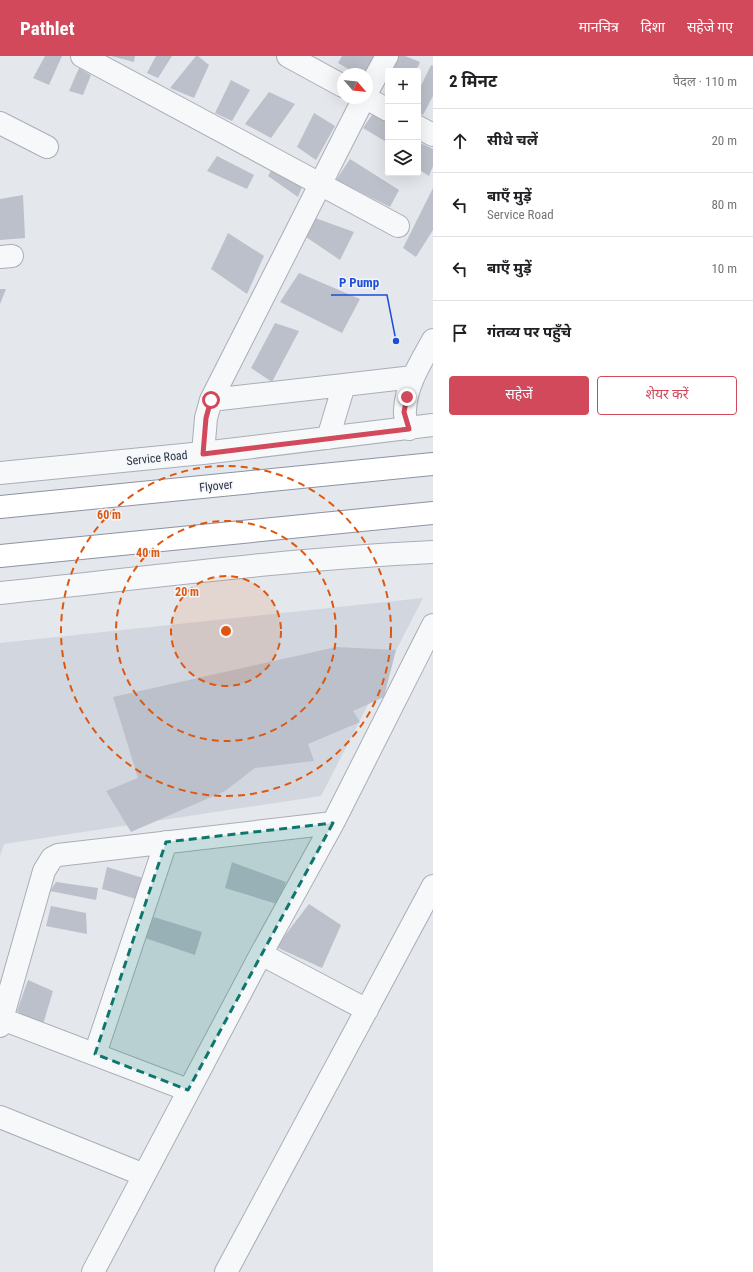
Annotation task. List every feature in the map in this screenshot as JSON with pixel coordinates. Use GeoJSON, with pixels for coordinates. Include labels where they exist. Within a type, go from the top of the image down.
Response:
{"type":"FeatureCollection","features":[{"type":"Feature","properties":{"kind":"highway","name":"Flyover"},"geometry":{"type":"LineString","coordinates":[[0,507],[433,464]]}},
{"type":"Feature","properties":{"kind":"highway"},"geometry":{"type":"LineString","coordinates":[[0,556],[433,513]]}},
{"type":"Feature","properties":{"kind":"street"},"geometry":{"type":"LineString","coordinates":[[82,56],[398,226]]}},
{"type":"Feature","properties":{"kind":"street"},"geometry":{"type":"LineString","coordinates":[[288,56],[337,83]]}},
{"type":"Feature","properties":{"kind":"street"},"geometry":{"type":"LineString","coordinates":[[373,81],[387,56]]}},
{"type":"Feature","properties":{"kind":"street"},"geometry":{"type":"LineString","coordinates":[[373,102],[385,108]]}},
{"type":"Feature","properties":{"kind":"street"},"geometry":{"type":"LineString","coordinates":[[203,454],[206,418],[211,400],[362,104]]}},
{"type":"Feature","properties":{"kind":"street"},"geometry":{"type":"LineString","coordinates":[[4,128],[47,147]]}},
{"type":"Feature","properties":{"kind":"street"},"geometry":{"type":"LineString","coordinates":[[421,129],[433,135]]}},
{"type":"Feature","properties":{"kind":"street"},"geometry":{"type":"LineString","coordinates":[[409,429],[404,412],[407,397],[413,377],[433,340]]}},
{"type":"Feature","properties":{"kind":"street"},"geometry":{"type":"LineString","coordinates":[[211,400],[413,377]]}},
{"type":"Feature","properties":{"kind":"street"},"geometry":{"type":"LineString","coordinates":[[328,438],[344,385]]}},
{"type":"Feature","properties":{"kind":"street","name":"Service Road"},"geometry":{"type":"LineString","coordinates":[[0,474],[203,454],[433,425]]}},
{"type":"Feature","properties":{"kind":"street"},"geometry":{"type":"LineString","coordinates":[[0,593],[284,563],[370,555],[433,552]]}},
{"type":"Feature","properties":{"kind":"street"},"geometry":{"type":"LineString","coordinates":[[93,1272],[188,1090],[333,823],[433,625]]}},
{"type":"Feature","properties":{"kind":"street"},"geometry":{"type":"LineString","coordinates":[[188,1090],[94,1054],[1,1022],[44,871],[52,858],[58,855],[333,823]]}},
{"type":"Feature","properties":{"kind":"street"},"geometry":{"type":"LineString","coordinates":[[94,1054],[166,842]]}},
{"type":"Feature","properties":{"kind":"street"},"geometry":{"type":"LineString","coordinates":[[226,1272],[433,886]]}},
{"type":"Feature","properties":{"kind":"street"},"geometry":{"type":"LineString","coordinates":[[261,954],[366,1010]]}},
{"type":"Feature","properties":{"kind":"street"},"geometry":{"type":"LineString","coordinates":[[0,1117],[144,1175]]}},
{"type":"Feature","properties":{"kind":"highlighted area"},"geometry":{"type":"Polygon","coordinates":[[[333,823],[188,1090],[95,1054],[166,842],[333,823]]]}},
{"type":"Feature","properties":{"kind":"shaded area"},"geometry":{"type":"Polygon","coordinates":[[[423,598],[321,796],[4,844],[0,856],[0,643],[423,598]]]}},
{"type":"Feature","properties":{"kind":"building"},"geometry":{"type":"Polygon","coordinates":[[[45,56],[62,56],[49,85],[33,78],[45,56]]]}},
{"type":"Feature","properties":{"kind":"building"},"geometry":{"type":"Polygon","coordinates":[[[111,56],[135,56],[134,62],[111,56]]]}},
{"type":"Feature","properties":{"kind":"building"},"geometry":{"type":"Polygon","coordinates":[[[156,56],[172,56],[158,78],[147,73],[156,56]]]}},
{"type":"Feature","properties":{"kind":"building"},"geometry":{"type":"Polygon","coordinates":[[[196,56],[209,65],[194,98],[170,88],[196,56]]]}},
{"type":"Feature","properties":{"kind":"building"},"geometry":{"type":"Polygon","coordinates":[[[342,56],[376,56],[368,68],[347,68],[338,63],[342,56]]]}},
{"type":"Feature","properties":{"kind":"building"},"geometry":{"type":"Polygon","coordinates":[[[398,56],[405,56],[420,62],[417,68],[392,68],[398,56]]]}},
{"type":"Feature","properties":{"kind":"building"},"geometry":{"type":"Polygon","coordinates":[[[431,65],[433,66],[433,96],[423,115],[421,114],[421,86],[431,65]]]}},
{"type":"Feature","properties":{"kind":"building"},"geometry":{"type":"Polygon","coordinates":[[[79,68],[91,75],[83,95],[69,91],[79,68]]]}},
{"type":"Feature","properties":{"kind":"building"},"geometry":{"type":"Polygon","coordinates":[[[231,80],[250,90],[232,121],[215,113],[231,80]]]}},
{"type":"Feature","properties":{"kind":"building"},"geometry":{"type":"Polygon","coordinates":[[[269,92],[295,104],[271,138],[245,124],[269,92]]]}},
{"type":"Feature","properties":{"kind":"building"},"geometry":{"type":"Polygon","coordinates":[[[314,113],[335,126],[316,160],[297,147],[314,113]]]}},
{"type":"Feature","properties":{"kind":"building"},"geometry":{"type":"Polygon","coordinates":[[[372,115],[385,119],[385,141],[363,128],[372,115]]]}},
{"type":"Feature","properties":{"kind":"building"},"geometry":{"type":"Polygon","coordinates":[[[421,143],[433,149],[433,166],[429,176],[421,171],[421,143]]]}},
{"type":"Feature","properties":{"kind":"building"},"geometry":{"type":"Polygon","coordinates":[[[217,156],[254,175],[247,189],[207,171],[217,156]]]}},
{"type":"Feature","properties":{"kind":"building"},"geometry":{"type":"Polygon","coordinates":[[[350,159],[399,190],[390,207],[336,180],[350,159]]]}},
{"type":"Feature","properties":{"kind":"building"},"geometry":{"type":"Polygon","coordinates":[[[272,169],[304,182],[298,197],[268,176],[272,169]]]}},
{"type":"Feature","properties":{"kind":"building"},"geometry":{"type":"Polygon","coordinates":[[[433,188],[433,230],[416,257],[403,248],[433,188]]]}},
{"type":"Feature","properties":{"kind":"building"},"geometry":{"type":"Polygon","coordinates":[[[23,195],[25,238],[0,240],[0,199],[23,195]]]}},
{"type":"Feature","properties":{"kind":"building"},"geometry":{"type":"Polygon","coordinates":[[[315,218],[354,232],[340,260],[306,237],[315,218]]]}},
{"type":"Feature","properties":{"kind":"building"},"geometry":{"type":"Polygon","coordinates":[[[228,233],[264,256],[247,294],[211,269],[228,233]]]}},
{"type":"Feature","properties":{"kind":"building"},"geometry":{"type":"Polygon","coordinates":[[[299,273],[360,299],[342,333],[280,302],[299,273]]]}},
{"type":"Feature","properties":{"kind":"building"},"geometry":{"type":"Polygon","coordinates":[[[0,289],[6,289],[0,304],[0,289]]]}},
{"type":"Feature","properties":{"kind":"building"},"geometry":{"type":"Polygon","coordinates":[[[275,323],[299,331],[272,382],[251,368],[275,323]]]}},
{"type":"Feature","properties":{"kind":"building"},"geometry":{"type":"Polygon","coordinates":[[[336,647],[396,650],[384,697],[353,711],[360,722],[308,744],[314,761],[255,768],[225,791],[131,832],[106,791],[138,778],[113,697],[336,647]]]}},
{"type":"Feature","properties":{"kind":"building"},"geometry":{"type":"Polygon","coordinates":[[[232,862],[286,882],[277,904],[225,888],[232,862]]]}},
{"type":"Feature","properties":{"kind":"building"},"geometry":{"type":"Polygon","coordinates":[[[107,867],[143,878],[136,899],[102,889],[107,867]]]}},
{"type":"Feature","properties":{"kind":"building"},"geometry":{"type":"Polygon","coordinates":[[[56,882],[98,888],[96,900],[50,891],[56,882]]]}},
{"type":"Feature","properties":{"kind":"building"},"geometry":{"type":"Polygon","coordinates":[[[309,904],[341,925],[322,968],[276,947],[309,904]]]}},
{"type":"Feature","properties":{"kind":"building"},"geometry":{"type":"Polygon","coordinates":[[[51,906],[86,913],[87,934],[46,926],[51,906]]]}},
{"type":"Feature","properties":{"kind":"building"},"geometry":{"type":"Polygon","coordinates":[[[154,917],[202,932],[195,955],[145,938],[154,917]]]}},
{"type":"Feature","properties":{"kind":"building"},"geometry":{"type":"Polygon","coordinates":[[[28,980],[53,991],[42,1028],[17,1011],[28,980]]]}},
{"type":"Feature","properties":{"kind":"place","name":"P Pump"},"geometry":{"type":"Point","coordinates":[396,341]}},
{"type":"Feature","properties":{"kind":"route"},"geometry":{"type":"LineString","coordinates":[[211,400],[206,418],[203,454],[409,429],[404,412],[407,397]]}}]}
